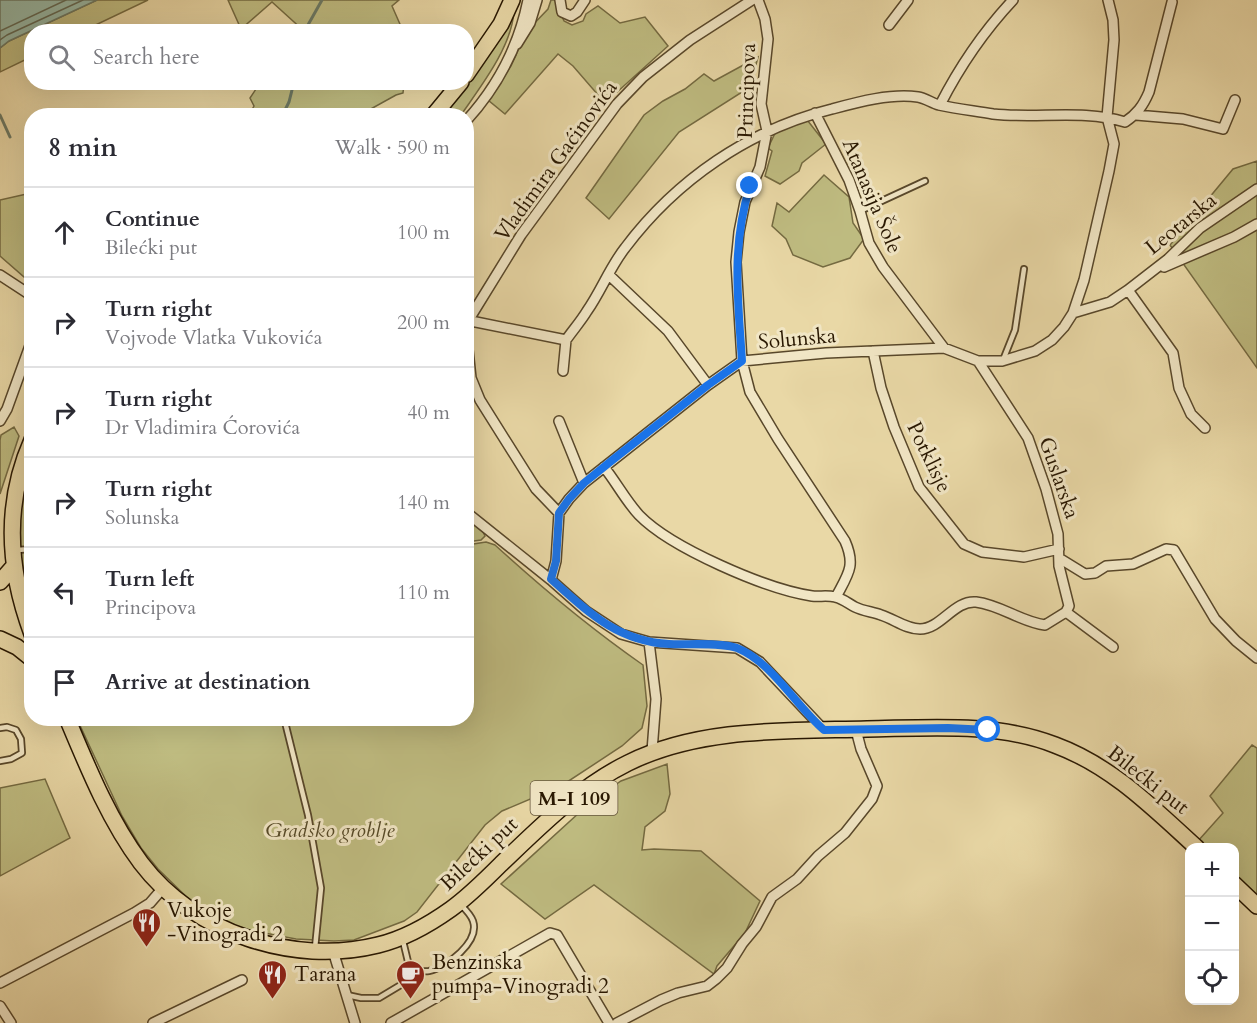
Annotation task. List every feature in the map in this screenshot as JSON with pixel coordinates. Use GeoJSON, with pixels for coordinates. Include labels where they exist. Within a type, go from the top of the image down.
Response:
{"type":"FeatureCollection","features":[{"type":"Feature","properties":{"kind":"main road"},"geometry":{"type":"LineString","coordinates":[[474,64],[493,37],[512,0]]}},
{"type":"Feature","properties":{"kind":"main road"},"geometry":{"type":"LineString","coordinates":[[440,108],[454,90]]}},
{"type":"Feature","properties":{"kind":"main road"},"geometry":{"type":"LineString","coordinates":[[0,525],[16,491],[24,466]]}},
{"type":"Feature","properties":{"kind":"main road"},"geometry":{"type":"LineString","coordinates":[[16,491],[12,550],[24,604]]}},
{"type":"Feature","properties":{"kind":"main road"},"geometry":{"type":"LineString","coordinates":[[0,582],[14,566]]}},
{"type":"Feature","properties":{"kind":"main road"},"geometry":{"type":"LineString","coordinates":[[0,639],[7,641],[24,653]]}},
{"type":"Feature","properties":{"kind":"main road","name":"Bilećki put"},"geometry":{"type":"LineString","coordinates":[[71,726],[118,827],[142,865],[163,888],[196,913],[227,931],[261,943],[314,951],[375,946],[402,936],[439,917],[460,903],[566,803],[602,777],[652,751],[730,735],[824,730],[948,728],[1020,735],[1054,744],[1086,758],[1113,774],[1191,843]]}},
{"type":"Feature","properties":{"kind":"main road"},"geometry":{"type":"LineString","coordinates":[[1239,889],[1257,906]]}},
{"type":"Feature","properties":{"kind":"street"},"geometry":{"type":"LineString","coordinates":[[474,111],[497,81],[512,51],[528,0]]}},
{"type":"Feature","properties":{"kind":"street"},"geometry":{"type":"LineString","coordinates":[[512,51],[530,23],[537,0]]}},
{"type":"Feature","properties":{"kind":"street"},"geometry":{"type":"LineString","coordinates":[[560,0],[562,12],[571,16],[577,12],[585,0]]}},
{"type":"Feature","properties":{"kind":"street","name":"Vladimira Gaćinovića"},"geometry":{"type":"LineString","coordinates":[[474,310],[521,235],[617,105],[643,77],[683,45],[752,0]]}},
{"type":"Feature","properties":{"kind":"street","name":"Principova"},"geometry":{"type":"LineString","coordinates":[[742,361],[736,262],[739,232],[745,202],[760,167],[767,131],[761,104],[768,39],[765,19],[758,0]]}},
{"type":"Feature","properties":{"kind":"street"},"geometry":{"type":"LineString","coordinates":[[890,26],[908,0]]}},
{"type":"Feature","properties":{"kind":"street"},"geometry":{"type":"LineString","coordinates":[[940,105],[977,42],[1013,0]]}},
{"type":"Feature","properties":{"kind":"street","name":"Solunska"},"geometry":{"type":"LineString","coordinates":[[559,513],[584,483],[742,361],[944,348],[978,361],[1002,361],[1035,351],[1052,340],[1073,313],[1084,280],[1114,144],[1107,117],[1114,40],[1113,20],[1108,0]]}},
{"type":"Feature","properties":{"kind":"street"},"geometry":{"type":"LineString","coordinates":[[563,371],[566,340],[588,310],[624,249],[677,190],[731,150],[767,131],[815,113],[857,102],[892,98],[918,97],[940,105],[1027,117],[1107,117],[1125,122],[1136,115],[1149,92],[1172,0]]}},
{"type":"Feature","properties":{"kind":"street"},"geometry":{"type":"LineString","coordinates":[[1136,115],[1183,119],[1222,129],[1235,100]]}},
{"type":"Feature","properties":{"kind":"street","name":"Atanasija Šole"},"geometry":{"type":"LineString","coordinates":[[815,113],[849,180],[861,211],[869,243],[883,267],[944,348]]}},
{"type":"Feature","properties":{"kind":"street","name":"Leotarska"},"geometry":{"type":"LineString","coordinates":[[1073,313],[1110,302],[1128,290],[1168,259],[1200,228],[1257,189]]}},
{"type":"Feature","properties":{"kind":"street"},"geometry":{"type":"LineString","coordinates":[[1148,274],[1234,237],[1257,224]]}},
{"type":"Feature","properties":{"kind":"street"},"geometry":{"type":"LineString","coordinates":[[0,275],[24,291]]}},
{"type":"Feature","properties":{"kind":"street"},"geometry":{"type":"LineString","coordinates":[[609,275],[638,300],[668,331],[708,385]]}},
{"type":"Feature","properties":{"kind":"street"},"geometry":{"type":"LineString","coordinates":[[1128,290],[1173,353],[1183,397],[1191,414],[1205,428]]}},
{"type":"Feature","properties":{"kind":"street"},"geometry":{"type":"LineString","coordinates":[[474,322],[566,340]]}},
{"type":"Feature","properties":{"kind":"street","name":"Potklisje"},"geometry":{"type":"LineString","coordinates":[[873,351],[894,427],[914,478],[935,509],[964,544],[982,552],[1024,557],[1059,554]]}},
{"type":"Feature","properties":{"kind":"street"},"geometry":{"type":"LineString","coordinates":[[742,361],[750,392],[851,554],[851,567],[836,597]]}},
{"type":"Feature","properties":{"kind":"street","name":"Guslarska"},"geometry":{"type":"LineString","coordinates":[[978,361],[1028,438],[1046,489],[1058,534],[1059,554],[1069,606],[1066,612]]}},
{"type":"Feature","properties":{"kind":"street"},"geometry":{"type":"LineString","coordinates":[[0,421],[7,409],[24,362]]}},
{"type":"Feature","properties":{"kind":"street"},"geometry":{"type":"LineString","coordinates":[[474,385],[480,400],[536,489],[559,513],[556,561],[551,579]]}},
{"type":"Feature","properties":{"kind":"street"},"geometry":{"type":"LineString","coordinates":[[559,421],[584,483]]}},
{"type":"Feature","properties":{"kind":"street"},"geometry":{"type":"LineString","coordinates":[[604,467],[639,515],[669,538],[709,560],[752,577],[811,596],[836,597],[858,608],[921,629],[933,626],[952,611],[972,602],[980,602],[1033,624],[1045,625],[1066,612],[1113,647]]}},
{"type":"Feature","properties":{"kind":"street"},"geometry":{"type":"LineString","coordinates":[[474,518],[551,579],[586,611],[621,634],[650,642],[736,648],[760,662],[824,730]]}},
{"type":"Feature","properties":{"kind":"street"},"geometry":{"type":"LineString","coordinates":[[1059,554],[1085,574],[1095,573],[1106,566],[1132,564],[1166,549],[1174,550],[1215,619],[1236,641],[1257,658]]}},
{"type":"Feature","properties":{"kind":"street"},"geometry":{"type":"LineString","coordinates":[[650,642],[656,699],[652,751]]}},
{"type":"Feature","properties":{"kind":"street"},"geometry":{"type":"LineString","coordinates":[[617,1023],[661,1000],[707,986],[716,979],[727,968],[756,927],[772,897],[797,879],[850,826],[872,799],[877,786],[861,749],[856,730]]}},
{"type":"Feature","properties":{"kind":"street"},"geometry":{"type":"LineString","coordinates":[[0,983],[134,913],[150,903],[163,888]]}},
{"type":"Feature","properties":{"kind":"street"},"geometry":{"type":"LineString","coordinates":[[391,1023],[550,933],[557,935],[609,1023]]}},
{"type":"Feature","properties":{"kind":"street"},"geometry":{"type":"LineString","coordinates":[[333,951],[355,1023]]}},
{"type":"Feature","properties":{"kind":"street"},"geometry":{"type":"LineString","coordinates":[[153,1023],[242,980]]}},
{"type":"Feature","properties":{"kind":"street"},"geometry":{"type":"LineString","coordinates":[[0,1006],[11,1023]]}},
{"type":"Feature","properties":{"kind":"lane"},"geometry":{"type":"LineString","coordinates":[[861,211],[925,180]]}},
{"type":"Feature","properties":{"kind":"lane"},"geometry":{"type":"LineString","coordinates":[[1002,361],[1015,330],[1024,269]]}},
{"type":"Feature","properties":{"kind":"lane"},"geometry":{"type":"LineString","coordinates":[[12,550],[24,549]]}},
{"type":"Feature","properties":{"kind":"lane"},"geometry":{"type":"LineString","coordinates":[[286,726],[308,815],[321,888],[314,951]]}},
{"type":"Feature","properties":{"kind":"lane"},"geometry":{"type":"LineString","coordinates":[[0,728],[7,727],[16,730],[23,747],[22,753],[11,759],[0,760]]}},
{"type":"Feature","properties":{"kind":"lane"},"geometry":{"type":"LineString","coordinates":[[410,970],[428,971],[446,964],[464,948],[473,935],[473,921],[460,903]]}},
{"type":"Feature","properties":{"kind":"lane"},"geometry":{"type":"LineString","coordinates":[[347,995],[379,998],[404,983],[410,970],[402,936]]}},
{"type":"Feature","properties":{"kind":"green space"},"geometry":{"type":"Polygon","coordinates":[[[97,0],[148,0],[98,24],[45,24],[97,0]]]}},
{"type":"Feature","properties":{"kind":"green space"},"geometry":{"type":"Polygon","coordinates":[[[228,0],[399,0],[392,6],[400,24],[296,24],[272,2],[247,24],[239,24],[228,0]]]}},
{"type":"Feature","properties":{"kind":"green space"},"geometry":{"type":"Polygon","coordinates":[[[551,0],[555,0],[564,21],[572,25],[583,21],[586,14],[598,6],[620,23],[645,17],[668,46],[605,103],[573,66],[558,54],[505,114],[488,100],[511,66],[527,31],[548,9],[551,0]]]}},
{"type":"Feature","properties":{"kind":"green space"},"geometry":{"type":"Polygon","coordinates":[[[514,12],[512,26],[501,53],[466,108],[444,108],[457,90],[474,90],[474,67],[514,12]]]}},
{"type":"Feature","properties":{"kind":"green space"},"geometry":{"type":"Polygon","coordinates":[[[24,34],[24,60],[0,72],[0,48],[24,34]]]}},
{"type":"Feature","properties":{"kind":"green space"},"geometry":{"type":"Polygon","coordinates":[[[758,57],[750,87],[679,132],[609,219],[586,198],[644,115],[704,74],[714,81],[758,57]]]}},
{"type":"Feature","properties":{"kind":"green space"},"geometry":{"type":"Polygon","coordinates":[[[255,90],[403,90],[403,93],[373,108],[253,108],[250,98],[255,90]]]}},
{"type":"Feature","properties":{"kind":"green space"},"geometry":{"type":"Polygon","coordinates":[[[804,116],[826,144],[802,163],[799,171],[780,184],[765,176],[772,151],[768,148],[778,127],[804,116]]]}},
{"type":"Feature","properties":{"kind":"green space"},"geometry":{"type":"Polygon","coordinates":[[[1257,161],[1257,368],[1170,245],[1233,169],[1257,161]]]}},
{"type":"Feature","properties":{"kind":"green space"},"geometry":{"type":"Polygon","coordinates":[[[824,175],[849,197],[853,223],[864,239],[850,258],[823,267],[793,255],[786,239],[772,226],[777,203],[789,212],[824,175]]]}},
{"type":"Feature","properties":{"kind":"green space"},"geometry":{"type":"Polygon","coordinates":[[[24,195],[24,277],[0,256],[0,200],[24,195]]]}},
{"type":"Feature","properties":{"kind":"green space"},"geometry":{"type":"Polygon","coordinates":[[[14,427],[19,436],[0,494],[1,435],[14,427]]]}},
{"type":"Feature","properties":{"kind":"green space"},"geometry":{"type":"Polygon","coordinates":[[[24,488],[24,570],[17,548],[17,526],[24,488]]]}},
{"type":"Feature","properties":{"kind":"green space"},"geometry":{"type":"Polygon","coordinates":[[[474,524],[485,536],[481,540],[474,541],[474,524]]]}},
{"type":"Feature","properties":{"kind":"green space","name":"Gradsko groblje"},"geometry":{"type":"Polygon","coordinates":[[[486,542],[495,545],[530,577],[604,637],[643,665],[647,706],[642,728],[622,746],[561,786],[502,811],[485,825],[417,912],[404,921],[354,940],[296,939],[239,928],[199,909],[158,869],[141,848],[122,816],[80,726],[474,726],[474,544],[486,542]]]}},
{"type":"Feature","properties":{"kind":"green space"},"geometry":{"type":"Polygon","coordinates":[[[1252,745],[1257,748],[1257,897],[1239,880],[1239,843],[1200,843],[1198,841],[1223,813],[1210,796],[1252,745]]]}},
{"type":"Feature","properties":{"kind":"green space"},"geometry":{"type":"Polygon","coordinates":[[[667,764],[670,794],[665,811],[645,827],[642,850],[701,851],[760,901],[745,933],[717,966],[714,974],[594,885],[545,919],[501,884],[592,801],[621,781],[667,764]]]}},
{"type":"Feature","properties":{"kind":"green space"},"geometry":{"type":"Polygon","coordinates":[[[45,779],[70,838],[0,876],[0,788],[45,779]]]}},
{"type":"Feature","properties":{"kind":"water"},"geometry":{"type":"Polygon","coordinates":[[[0,0],[97,0],[45,24],[24,24],[24,34],[0,48],[0,0]]]}},
{"type":"Feature","properties":{"kind":"waterway"},"geometry":{"type":"LineString","coordinates":[[308,24],[322,0]]}},
{"type":"Feature","properties":{"kind":"waterway"},"geometry":{"type":"LineString","coordinates":[[286,108],[292,90]]}},
{"type":"Feature","properties":{"kind":"waterway"},"geometry":{"type":"LineString","coordinates":[[0,115],[10,137]]}},
{"type":"Feature","properties":{"kind":"place","name":"Vukoje -Vinogradi 2"},"geometry":{"type":"Point","coordinates":[146,948]}},
{"type":"Feature","properties":{"kind":"place","name":"Tarana"},"geometry":{"type":"Point","coordinates":[273,1000]}},
{"type":"Feature","properties":{"kind":"place","name":"Benzinska pumpa-Vinogradi 2"},"geometry":{"type":"Point","coordinates":[411,1000]}},
{"type":"Feature","properties":{"kind":"route"},"geometry":{"type":"LineString","coordinates":[[750,186],[739,232],[736,262],[742,361],[615,458],[584,483],[569,499],[559,513],[556,561],[551,579],[586,611],[621,634],[650,642],[736,648],[760,662],[824,730],[948,728],[988,730]]}}]}
